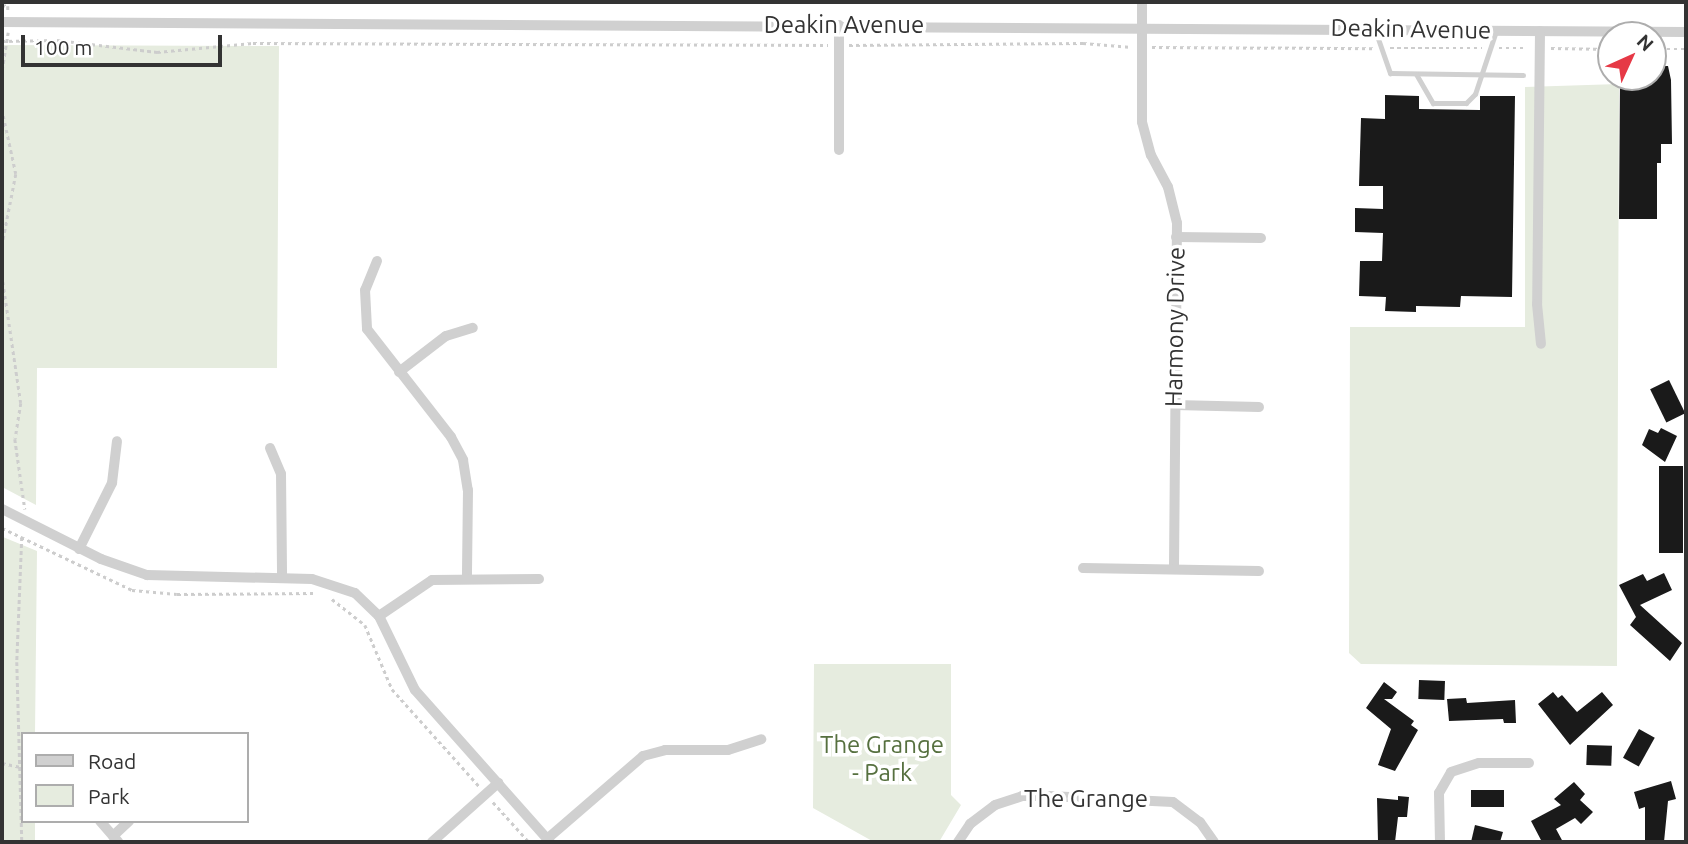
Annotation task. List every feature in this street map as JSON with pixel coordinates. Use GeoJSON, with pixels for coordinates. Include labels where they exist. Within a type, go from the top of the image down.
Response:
{"type":"FeatureCollection","features":[{"type":"Feature","properties":{"kind":"street","name":"Harmony Drive"},"geometry":{"type":"LineString","coordinates":[[1142,2],[1142,122],[1175,206],[1174,568]]}},
{"type":"Feature","properties":{"kind":"street","name":"Deakin Avenue"},"geometry":{"type":"LineString","coordinates":[[5,22],[1375,27],[1686,32]]}},
{"type":"Feature","properties":{"kind":"street"},"geometry":{"type":"LineString","coordinates":[[839,25],[839,150]]}},
{"type":"Feature","properties":{"kind":"street"},"geometry":{"type":"LineString","coordinates":[[1540,31],[1537,304],[1541,344]]}},
{"type":"Feature","properties":{"kind":"street"},"geometry":{"type":"LineString","coordinates":[[1176,237],[1261,238]]}},
{"type":"Feature","properties":{"kind":"street"},"geometry":{"type":"LineString","coordinates":[[377,261],[365,290],[364,318],[374,342],[451,437],[463,460],[468,490],[467,578]]}},
{"type":"Feature","properties":{"kind":"street"},"geometry":{"type":"LineString","coordinates":[[399,372],[446,336],[473,328]]}},
{"type":"Feature","properties":{"kind":"street"},"geometry":{"type":"LineString","coordinates":[[1175,405],[1259,407]]}},
{"type":"Feature","properties":{"kind":"street"},"geometry":{"type":"LineString","coordinates":[[79,549],[112,483],[117,441]]}},
{"type":"Feature","properties":{"kind":"street"},"geometry":{"type":"LineString","coordinates":[[270,448],[281,474],[282,578]]}},
{"type":"Feature","properties":{"kind":"street"},"geometry":{"type":"LineString","coordinates":[[2,509],[79,549],[147,575],[312,579],[344,587],[379,616],[415,690],[549,841],[643,756],[665,750],[728,750],[761,738]]}},
{"type":"Feature","properties":{"kind":"street"},"geometry":{"type":"LineString","coordinates":[[1083,568],[1259,571]]}},
{"type":"Feature","properties":{"kind":"street"},"geometry":{"type":"LineString","coordinates":[[379,616],[423,583],[467,578],[539,579]]}},
{"type":"Feature","properties":{"kind":"street"},"geometry":{"type":"LineString","coordinates":[[1440,842],[1439,793],[1451,772],[1479,762],[1529,763]]}},
{"type":"Feature","properties":{"kind":"street"},"geometry":{"type":"LineString","coordinates":[[432,842],[498,783]]}},
{"type":"Feature","properties":{"kind":"street","name":"The Grange"},"geometry":{"type":"LineString","coordinates":[[958,842],[970,824],[995,805],[1022,796],[1173,802],[1200,822],[1214,842]]}},
{"type":"Feature","properties":{"kind":"street"},"geometry":{"type":"LineString","coordinates":[[102,823],[115,839],[127,823]]}},
{"type":"Feature","properties":{"kind":"lane"},"geometry":{"type":"LineString","coordinates":[[1375,27],[1390,73],[1523,75]]}},
{"type":"Feature","properties":{"kind":"lane"},"geometry":{"type":"LineString","coordinates":[[1416,75],[1428,100],[1461,103],[1475,94],[1488,48],[1496,31]]}},
{"type":"Feature","properties":{"kind":"path"},"geometry":{"type":"LineString","coordinates":[[2,70],[7,41],[5,22]]}},
{"type":"Feature","properties":{"kind":"path"},"geometry":{"type":"LineString","coordinates":[[2,41],[57,40],[157,52],[253,43],[1083,43],[1142,47],[1597,49]]}},
{"type":"Feature","properties":{"kind":"path"},"geometry":{"type":"LineString","coordinates":[[1667,49],[1686,49]]}},
{"type":"Feature","properties":{"kind":"path"},"geometry":{"type":"LineString","coordinates":[[2,109],[16,174],[2,246]]}},
{"type":"Feature","properties":{"kind":"path"},"geometry":{"type":"LineString","coordinates":[[2,275],[21,403],[15,439],[26,500],[22,537],[18,731],[21,767],[2,763]]}},
{"type":"Feature","properties":{"kind":"path"},"geometry":{"type":"LineString","coordinates":[[2,528],[132,590],[177,594],[316,593]]}},
{"type":"Feature","properties":{"kind":"path"},"geometry":{"type":"LineString","coordinates":[[326,596],[365,625],[392,689],[529,842]]}},
{"type":"Feature","properties":{"kind":"path"},"geometry":{"type":"LineString","coordinates":[[22,823],[22,842]]}},
{"type":"Feature","properties":{"kind":"green space"},"geometry":{"type":"Polygon","coordinates":[[[2,45],[279,46],[277,368],[37,368],[36,505],[4,488],[2,45]]]}},
{"type":"Feature","properties":{"kind":"green space"},"geometry":{"type":"Polygon","coordinates":[[[1597,85],[1597,91],[1619,91],[1617,666],[1361,664],[1349,653],[1350,327],[1525,327],[1525,87],[1597,85]]]}},
{"type":"Feature","properties":{"kind":"green space"},"geometry":{"type":"Polygon","coordinates":[[[3,537],[37,551],[35,732],[21,732],[21,823],[35,823],[35,842],[2,842],[3,537]]]}},
{"type":"Feature","properties":{"kind":"green space","name":"The Grange - Park"},"geometry":{"type":"Polygon","coordinates":[[[814,664],[951,664],[951,795],[961,805],[939,842],[874,842],[813,808],[814,664]]]}},
{"type":"Feature","properties":{"kind":"building"},"geometry":{"type":"Polygon","coordinates":[[[1668,66],[1671,80],[1672,144],[1661,144],[1661,163],[1657,163],[1657,219],[1619,219],[1620,91],[1667,91],[1668,66]]]}},
{"type":"Feature","properties":{"kind":"building"},"geometry":{"type":"Polygon","coordinates":[[[1385,95],[1419,96],[1419,109],[1480,110],[1480,96],[1515,96],[1512,297],[1461,296],[1460,307],[1416,306],[1416,312],[1385,311],[1386,297],[1359,296],[1360,261],[1382,261],[1383,233],[1355,232],[1355,208],[1383,209],[1383,186],[1359,186],[1361,118],[1385,119],[1385,95]]]}},
{"type":"Feature","properties":{"kind":"building"},"geometry":{"type":"Polygon","coordinates":[[[1669,380],[1685,413],[1666,422],[1650,389],[1669,380]]]}},
{"type":"Feature","properties":{"kind":"building"},"geometry":{"type":"Polygon","coordinates":[[[1661,428],[1677,436],[1665,462],[1642,445],[1649,429],[1658,433],[1661,428]]]}},
{"type":"Feature","properties":{"kind":"building"},"geometry":{"type":"Polygon","coordinates":[[[1659,466],[1683,466],[1683,553],[1659,553],[1659,466]]]}},
{"type":"Feature","properties":{"kind":"building"},"geometry":{"type":"Polygon","coordinates":[[[1664,573],[1672,590],[1640,605],[1682,643],[1670,661],[1630,625],[1636,617],[1619,585],[1643,574],[1647,581],[1664,573]]]}},
{"type":"Feature","properties":{"kind":"building"},"geometry":{"type":"Polygon","coordinates":[[[1419,680],[1445,681],[1444,700],[1418,699],[1419,680]]]}},
{"type":"Feature","properties":{"kind":"building"},"geometry":{"type":"Polygon","coordinates":[[[1384,682],[1397,692],[1392,699],[1384,699],[1414,721],[1411,725],[1418,730],[1395,771],[1378,765],[1391,729],[1366,708],[1384,682]]]}},
{"type":"Feature","properties":{"kind":"building"},"geometry":{"type":"Polygon","coordinates":[[[1553,692],[1558,698],[1562,695],[1577,712],[1602,692],[1613,705],[1570,745],[1538,704],[1553,692]]]}},
{"type":"Feature","properties":{"kind":"building"},"geometry":{"type":"Polygon","coordinates":[[[1466,698],[1467,703],[1515,700],[1516,723],[1504,723],[1503,719],[1449,721],[1447,699],[1466,698]]]}},
{"type":"Feature","properties":{"kind":"building"},"geometry":{"type":"Polygon","coordinates":[[[1639,729],[1655,738],[1639,767],[1623,758],[1639,729]]]}},
{"type":"Feature","properties":{"kind":"building"},"geometry":{"type":"Polygon","coordinates":[[[1587,745],[1612,746],[1611,766],[1586,765],[1587,745]]]}},
{"type":"Feature","properties":{"kind":"building"},"geometry":{"type":"Polygon","coordinates":[[[1671,781],[1676,799],[1668,801],[1664,842],[1645,842],[1645,807],[1639,809],[1634,792],[1671,781]]]}},
{"type":"Feature","properties":{"kind":"building"},"geometry":{"type":"Polygon","coordinates":[[[1574,782],[1585,794],[1580,800],[1593,812],[1581,824],[1575,818],[1556,829],[1563,842],[1542,842],[1531,821],[1561,805],[1554,799],[1574,782]]]}},
{"type":"Feature","properties":{"kind":"building"},"geometry":{"type":"Polygon","coordinates":[[[1471,790],[1504,790],[1504,807],[1471,807],[1471,790]]]}},
{"type":"Feature","properties":{"kind":"building"},"geometry":{"type":"Polygon","coordinates":[[[1398,796],[1409,797],[1407,817],[1398,817],[1395,842],[1378,842],[1377,798],[1398,800],[1398,796]]]}},
{"type":"Feature","properties":{"kind":"building"},"geometry":{"type":"Polygon","coordinates":[[[1475,825],[1503,832],[1500,842],[1471,842],[1475,825]]]}}]}
